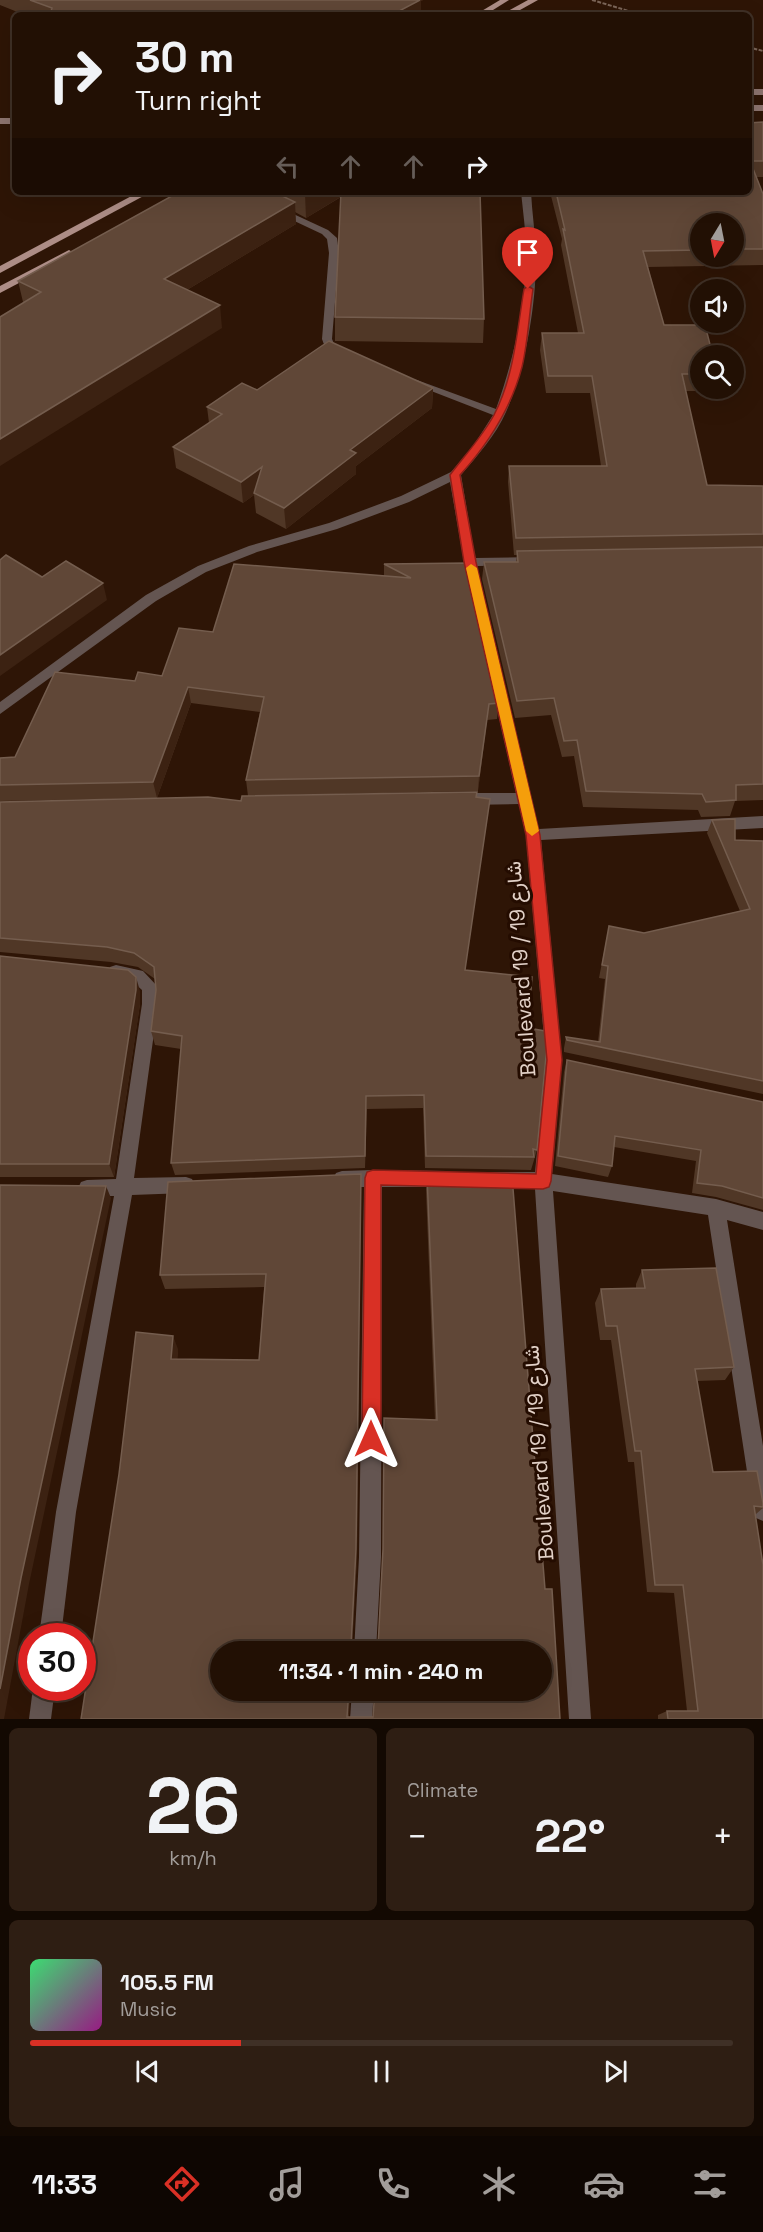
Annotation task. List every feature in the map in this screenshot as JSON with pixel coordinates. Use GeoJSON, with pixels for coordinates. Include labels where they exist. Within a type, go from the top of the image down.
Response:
{"type":"FeatureCollection","features":[{"type":"Feature","properties":{"kind":"main road"},"geometry":{"type":"LineString","coordinates":[[484,12],[505,0]]}},
{"type":"Feature","properties":{"kind":"main road"},"geometry":{"type":"LineString","coordinates":[[511,12],[534,0]]}},
{"type":"Feature","properties":{"kind":"main road"},"geometry":{"type":"LineString","coordinates":[[0,270],[140,195]]}},
{"type":"Feature","properties":{"kind":"main road"},"geometry":{"type":"LineString","coordinates":[[0,290],[80,247]]}},
{"type":"Feature","properties":{"kind":"street"},"geometry":{"type":"LineString","coordinates":[[245,195],[325,232],[332,238],[334,253],[327,339],[330,348],[350,358]]}},
{"type":"Feature","properties":{"kind":"street"},"geometry":{"type":"LineString","coordinates":[[0,709],[151,598],[201,568],[253,549],[333,526],[405,499],[455,475],[476,450],[500,414],[517,367],[526,308],[531,252],[526,195]]}},
{"type":"Feature","properties":{"kind":"street"},"geometry":{"type":"LineString","coordinates":[[402,378],[500,414]]}},
{"type":"Feature","properties":{"kind":"street","name":"Boulevard 19 / شارع 19"},"geometry":{"type":"LineString","coordinates":[[455,475],[470,562],[533,835],[560,1061],[543,1181],[580,1719]]}},
{"type":"Feature","properties":{"kind":"street"},"geometry":{"type":"LineString","coordinates":[[470,562],[552,561]]}},
{"type":"Feature","properties":{"kind":"street"},"geometry":{"type":"LineString","coordinates":[[455,799],[524,798]]}},
{"type":"Feature","properties":{"kind":"street"},"geometry":{"type":"LineString","coordinates":[[533,835],[763,822]]}},
{"type":"Feature","properties":{"kind":"street"},"geometry":{"type":"LineString","coordinates":[[52,1623],[66,1512],[124,1188],[150,1004],[150,987],[137,976],[99,970]]}},
{"type":"Feature","properties":{"kind":"street"},"geometry":{"type":"LineString","coordinates":[[366,1641],[370,1557],[373,1178]]}},
{"type":"Feature","properties":{"kind":"street"},"geometry":{"type":"LineString","coordinates":[[326,1180],[373,1178],[543,1181],[716,1208],[763,1221]]}},
{"type":"Feature","properties":{"kind":"street"},"geometry":{"type":"LineString","coordinates":[[68,1187],[124,1188],[207,1185]]}},
{"type":"Feature","properties":{"kind":"street"},"geometry":{"type":"LineString","coordinates":[[716,1208],[763,1511]]}},
{"type":"Feature","properties":{"kind":"street"},"geometry":{"type":"LineString","coordinates":[[40,1719],[42,1701]]}},
{"type":"Feature","properties":{"kind":"street"},"geometry":{"type":"LineString","coordinates":[[361,1719],[362,1701]]}},
{"type":"Feature","properties":{"kind":"path"},"geometry":{"type":"LineString","coordinates":[[592,0],[632,12]]}},
{"type":"Feature","properties":{"kind":"building"},"geometry":{"type":"Polygon","coordinates":[[[30,0],[420,0],[401,12],[51,12],[52,8],[30,0]]]}},
{"type":"Feature","properties":{"kind":"building"},"geometry":{"type":"Polygon","coordinates":[[[763,122],[763,161],[752,161],[752,123],[763,122]]]}},
{"type":"Feature","properties":{"kind":"building"},"geometry":{"type":"Polygon","coordinates":[[[752,166],[763,194],[763,249],[744,249],[744,213],[690,213],[690,250],[643,251],[664,325],[690,325],[690,333],[707,333],[710,345],[690,345],[690,374],[682,374],[707,485],[763,486],[763,534],[516,538],[509,466],[607,466],[592,376],[548,376],[542,333],[584,333],[563,229],[565,230],[557,195],[752,195],[752,166]]]}},
{"type":"Feature","properties":{"kind":"building"},"geometry":{"type":"Polygon","coordinates":[[[174,195],[280,195],[295,202],[164,279],[220,305],[0,439],[0,317],[41,292],[18,281],[174,195]]]}},
{"type":"Feature","properties":{"kind":"building"},"geometry":{"type":"Polygon","coordinates":[[[341,195],[480,195],[484,319],[335,317],[341,195]]]}},
{"type":"Feature","properties":{"kind":"building"},"geometry":{"type":"Polygon","coordinates":[[[329,341],[433,388],[350,450],[356,453],[284,508],[254,493],[262,467],[241,482],[173,447],[222,414],[207,407],[242,383],[257,390],[329,341]]]}},
{"type":"Feature","properties":{"kind":"building"},"geometry":{"type":"Polygon","coordinates":[[[763,547],[763,784],[736,785],[736,800],[706,802],[702,794],[586,791],[577,740],[564,741],[554,698],[517,701],[484,562],[518,562],[517,551],[763,547]]]}},
{"type":"Feature","properties":{"kind":"building"},"geometry":{"type":"Polygon","coordinates":[[[6,555],[42,577],[66,561],[103,583],[0,655],[0,560],[6,555]]]}},
{"type":"Feature","properties":{"kind":"building"},"geometry":{"type":"Polygon","coordinates":[[[467,563],[499,703],[489,704],[479,776],[246,780],[264,697],[188,687],[153,782],[0,785],[0,758],[15,757],[55,672],[135,681],[138,672],[162,676],[179,628],[213,632],[234,564],[411,578],[384,564],[467,563]]]}},
{"type":"Feature","properties":{"kind":"building"},"geometry":{"type":"Polygon","coordinates":[[[477,792],[476,797],[490,799],[465,970],[532,977],[528,1028],[545,1031],[547,1046],[537,1150],[533,1149],[534,1157],[426,1156],[424,1095],[366,1096],[365,1156],[171,1163],[182,1036],[151,1031],[156,990],[154,967],[134,953],[107,947],[0,938],[0,802],[208,797],[241,801],[242,796],[477,792]]]}},
{"type":"Feature","properties":{"kind":"building"},"geometry":{"type":"Polygon","coordinates":[[[735,819],[735,840],[763,841],[763,1081],[567,1040],[566,1037],[600,1042],[608,966],[602,965],[609,926],[644,933],[750,909],[712,820],[735,819]]]}},
{"type":"Feature","properties":{"kind":"building"},"geometry":{"type":"Polygon","coordinates":[[[0,956],[128,970],[136,977],[136,990],[109,1164],[0,1164],[0,956]]]}},
{"type":"Feature","properties":{"kind":"building"},"geometry":{"type":"Polygon","coordinates":[[[567,1060],[763,1102],[763,1198],[722,1186],[697,1183],[701,1150],[615,1136],[612,1166],[558,1156],[567,1060]]]}},
{"type":"Feature","properties":{"kind":"building"},"geometry":{"type":"Polygon","coordinates":[[[361,1174],[356,1549],[351,1641],[210,1641],[210,1701],[348,1701],[347,1717],[373,1717],[374,1701],[552,1701],[552,1641],[378,1641],[383,1549],[384,1418],[437,1420],[427,1175],[512,1176],[545,1589],[552,1589],[560,1719],[81,1719],[84,1701],[96,1701],[96,1623],[119,1474],[136,1332],[173,1336],[171,1359],[259,1360],[266,1274],[160,1275],[168,1182],[361,1174]]]}},
{"type":"Feature","properties":{"kind":"building"},"geometry":{"type":"Polygon","coordinates":[[[0,1185],[106,1186],[21,1578],[0,1689],[0,1185]]]}},
{"type":"Feature","properties":{"kind":"building"},"geometry":{"type":"Polygon","coordinates":[[[716,1268],[734,1367],[695,1369],[713,1472],[757,1471],[763,1503],[763,1507],[754,1506],[763,1565],[763,1719],[668,1719],[667,1711],[698,1711],[683,1585],[655,1585],[641,1451],[635,1451],[617,1326],[606,1326],[601,1289],[645,1288],[642,1270],[716,1268]]]}},
{"type":"Feature","properties":{"kind":"slow traffic"},"geometry":{"type":"LineString","coordinates":[[471,568],[532,831]]}},
{"type":"Feature","properties":{"kind":"route"},"geometry":{"type":"LineString","coordinates":[[371,1439],[373,1178],[543,1181],[554,1060],[533,835],[470,562],[455,475],[476,450],[500,414],[517,367],[528,289]]}}]}
